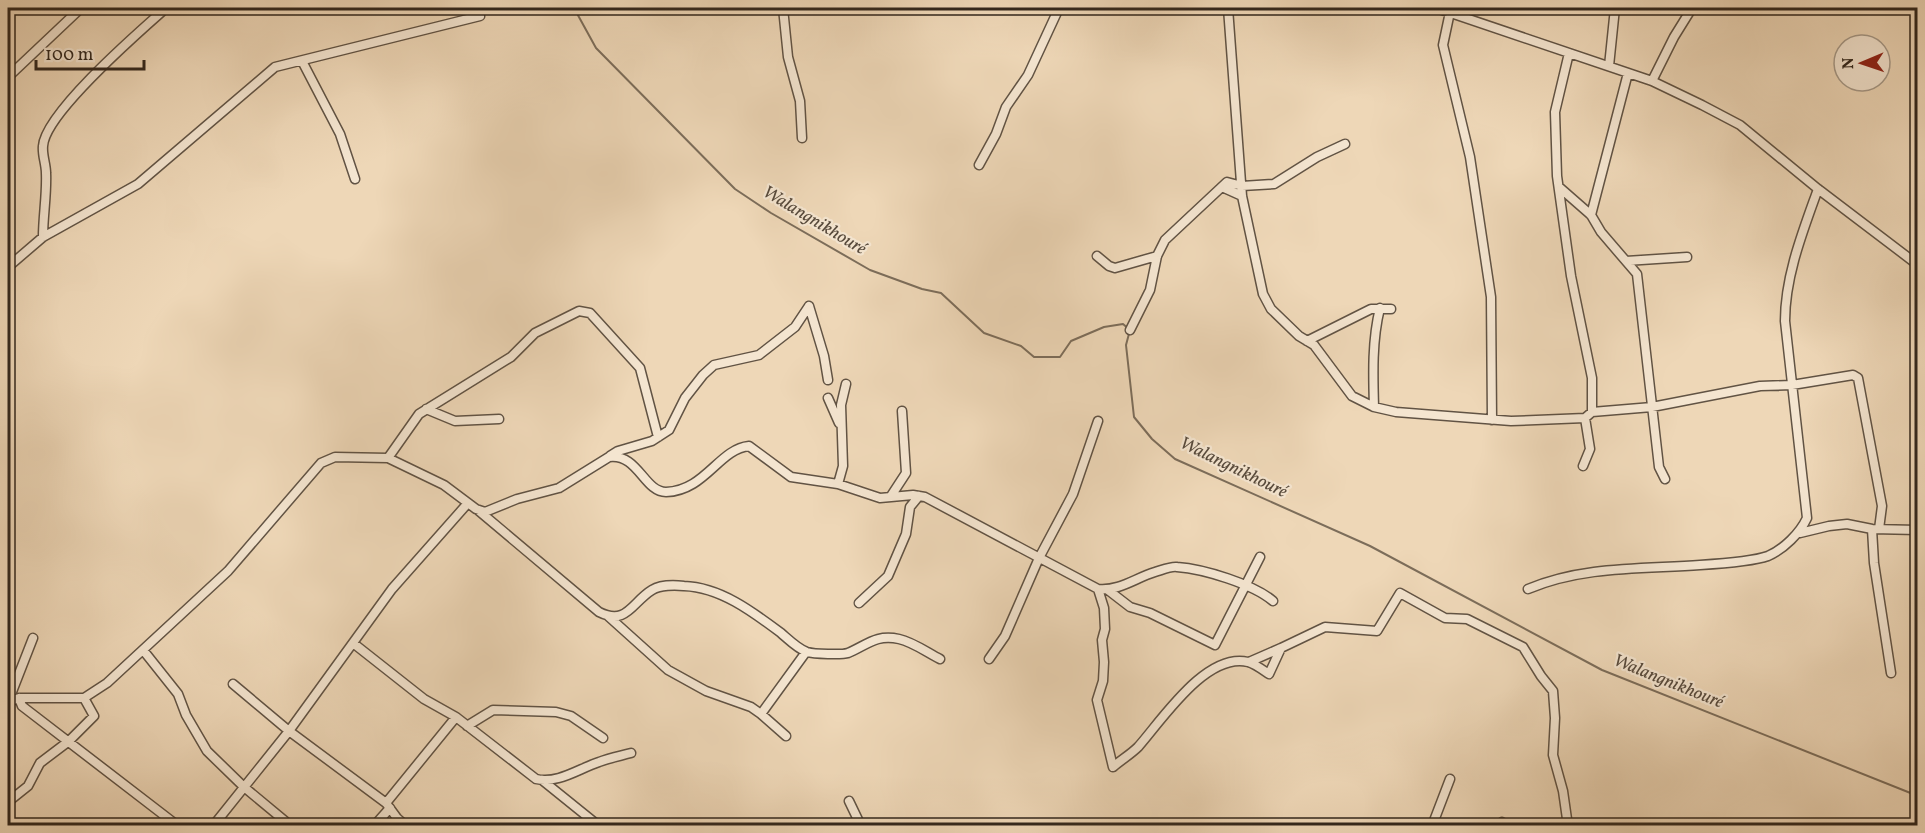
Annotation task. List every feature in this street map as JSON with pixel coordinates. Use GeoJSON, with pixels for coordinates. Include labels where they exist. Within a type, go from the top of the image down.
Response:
{"type":"FeatureCollection","features":[{"type":"Feature","properties":{"kind":"street"},"geometry":{"type":"LineString","coordinates":[[8,77],[81,8]]}},
{"type":"Feature","properties":{"kind":"street"},"geometry":{"type":"LineString","coordinates":[[43,237],[46,172],[43,145],[50,125],[127,43],[166,8]]}},
{"type":"Feature","properties":{"kind":"street"},"geometry":{"type":"LineString","coordinates":[[783,8],[788,57],[800,101],[802,138]]}},
{"type":"Feature","properties":{"kind":"street"},"geometry":{"type":"LineString","coordinates":[[979,165],[996,134],[1006,107],[1028,75],[1059,8]]}},
{"type":"Feature","properties":{"kind":"street"},"geometry":{"type":"LineString","coordinates":[[1228,8],[1242,196],[1263,294],[1271,309],[1299,336],[1314,345],[1352,396],[1374,407],[1396,412],[1511,422],[1589,415],[1760,386],[1792,385],[1853,375],[1858,378],[1882,506],[1876,529],[1874,562],[1891,673]]}},
{"type":"Feature","properties":{"kind":"street"},"geometry":{"type":"LineString","coordinates":[[1436,8],[1652,81],[1740,125],[1818,189],[1917,265]]}},
{"type":"Feature","properties":{"kind":"street"},"geometry":{"type":"LineString","coordinates":[[1609,66],[1615,8]]}},
{"type":"Feature","properties":{"kind":"street"},"geometry":{"type":"LineString","coordinates":[[1652,81],[1674,37],[1692,8]]}},
{"type":"Feature","properties":{"kind":"street"},"geometry":{"type":"LineString","coordinates":[[1450,12],[1443,45],[1470,157],[1491,297],[1492,420]]}},
{"type":"Feature","properties":{"kind":"street"},"geometry":{"type":"LineString","coordinates":[[8,267],[43,237],[138,184],[275,67],[480,16]]}},
{"type":"Feature","properties":{"kind":"street"},"geometry":{"type":"LineString","coordinates":[[1569,53],[1555,111],[1557,176],[1571,276],[1592,378],[1589,415],[1590,449],[1582,466]]}},
{"type":"Feature","properties":{"kind":"street"},"geometry":{"type":"LineString","coordinates":[[302,61],[340,134],[355,179]]}},
{"type":"Feature","properties":{"kind":"street"},"geometry":{"type":"LineString","coordinates":[[1591,215],[1628,73]]}},
{"type":"Feature","properties":{"kind":"street"},"geometry":{"type":"LineString","coordinates":[[1130,330],[1150,290],[1156,256],[1165,240],[1227,182],[1242,186],[1274,184],[1317,157],[1345,144]]}},
{"type":"Feature","properties":{"kind":"street"},"geometry":{"type":"LineString","coordinates":[[1222,187],[1242,196]]}},
{"type":"Feature","properties":{"kind":"street"},"geometry":{"type":"LineString","coordinates":[[1559,187],[1591,215],[1601,232],[1637,274],[1659,467],[1665,479]]}},
{"type":"Feature","properties":{"kind":"street"},"geometry":{"type":"LineString","coordinates":[[1800,533],[1807,518],[1785,308],[1800,239],[1818,189]]}},
{"type":"Feature","properties":{"kind":"street"},"geometry":{"type":"LineString","coordinates":[[1097,256],[1114,268],[1156,256]]}},
{"type":"Feature","properties":{"kind":"street"},"geometry":{"type":"LineString","coordinates":[[1626,261],[1687,257]]}},
{"type":"Feature","properties":{"kind":"street"},"geometry":{"type":"LineString","coordinates":[[476,509],[485,512],[517,499],[559,488],[618,451],[652,441],[669,430],[685,398],[714,365],[759,355],[795,327],[809,306],[824,356],[828,380]]}},
{"type":"Feature","properties":{"kind":"street"},"geometry":{"type":"LineString","coordinates":[[1374,407],[1373,368],[1376,322],[1380,308]]}},
{"type":"Feature","properties":{"kind":"street"},"geometry":{"type":"LineString","coordinates":[[1307,341],[1371,309],[1390,309]]}},
{"type":"Feature","properties":{"kind":"street"},"geometry":{"type":"LineString","coordinates":[[388,458],[419,414],[511,357],[535,333],[579,311],[591,314],[640,368],[658,437]]}},
{"type":"Feature","properties":{"kind":"street"},"geometry":{"type":"LineString","coordinates":[[838,484],[843,466],[841,405],[846,384]]}},
{"type":"Feature","properties":{"kind":"street"},"geometry":{"type":"LineString","coordinates":[[828,398],[842,429]]}},
{"type":"Feature","properties":{"kind":"street"},"geometry":{"type":"LineString","coordinates":[[426,409],[455,421],[500,419]]}},
{"type":"Feature","properties":{"kind":"street"},"geometry":{"type":"LineString","coordinates":[[891,496],[906,473],[902,411]]}},
{"type":"Feature","properties":{"kind":"street"},"geometry":{"type":"LineString","coordinates":[[989,659],[1005,636],[1039,558],[1073,494],[1098,421]]}},
{"type":"Feature","properties":{"kind":"street"},"geometry":{"type":"LineString","coordinates":[[609,457],[617,456],[632,464],[652,486],[663,492],[685,489],[707,475],[740,447],[749,446],[791,477],[838,484],[880,498],[925,497],[1098,589],[1119,588],[1153,573],[1176,567],[1215,575],[1247,586],[1261,591],[1273,601]]}},
{"type":"Feature","properties":{"kind":"street"},"geometry":{"type":"LineString","coordinates":[[8,702],[19,698],[84,698],[107,683],[228,571],[321,463],[335,457],[388,458],[444,485],[476,509],[599,612],[608,616],[668,670],[706,691],[751,707],[786,736]]}},
{"type":"Feature","properties":{"kind":"street"},"geometry":{"type":"LineString","coordinates":[[859,603],[888,576],[906,534],[910,507],[919,496]]}},
{"type":"Feature","properties":{"kind":"street"},"geometry":{"type":"LineString","coordinates":[[213,825],[289,731],[392,589],[468,503]]}},
{"type":"Feature","properties":{"kind":"street"},"geometry":{"type":"LineString","coordinates":[[1528,589],[1549,580],[1579,572],[1720,564],[1768,556],[1800,533],[1829,526],[1847,524],[1876,529],[1917,530]]}},
{"type":"Feature","properties":{"kind":"street"},"geometry":{"type":"LineString","coordinates":[[1108,590],[1130,607],[1150,613],[1215,645],[1235,603],[1247,586],[1260,556]]}},
{"type":"Feature","properties":{"kind":"street"},"geometry":{"type":"LineString","coordinates":[[608,616],[620,616],[630,611],[652,590],[683,585],[704,588],[736,602],[806,652],[846,654],[875,638],[900,639],[940,659]]}},
{"type":"Feature","properties":{"kind":"street"},"geometry":{"type":"LineString","coordinates":[[1098,589],[1104,608],[1105,629],[1102,640],[1104,662],[1102,681],[1097,700],[1113,766],[1136,749],[1183,693],[1214,669],[1233,663],[1249,662],[1325,627],[1377,631],[1400,593],[1445,618],[1467,619],[1523,647],[1553,691],[1555,718],[1553,755],[1563,791],[1568,825]]}},
{"type":"Feature","properties":{"kind":"street"},"geometry":{"type":"LineString","coordinates":[[8,702],[33,638]]}},
{"type":"Feature","properties":{"kind":"street"},"geometry":{"type":"LineString","coordinates":[[353,643],[423,699],[456,717],[536,779],[561,777],[599,762],[631,753]]}},
{"type":"Feature","properties":{"kind":"street"},"geometry":{"type":"LineString","coordinates":[[1249,662],[1269,674],[1281,648]]}},
{"type":"Feature","properties":{"kind":"street"},"geometry":{"type":"LineString","coordinates":[[143,650],[178,694],[186,715],[207,752],[244,787],[291,825]]}},
{"type":"Feature","properties":{"kind":"street"},"geometry":{"type":"LineString","coordinates":[[761,714],[806,652]]}},
{"type":"Feature","properties":{"kind":"street"},"geometry":{"type":"LineString","coordinates":[[233,684],[289,731],[388,806],[406,825]]}},
{"type":"Feature","properties":{"kind":"street"},"geometry":{"type":"LineString","coordinates":[[19,698],[22,706],[178,825]]}},
{"type":"Feature","properties":{"kind":"street"},"geometry":{"type":"LineString","coordinates":[[8,802],[28,786],[40,763],[69,741],[94,716],[84,698]]}},
{"type":"Feature","properties":{"kind":"street"},"geometry":{"type":"LineString","coordinates":[[467,726],[493,710],[556,712],[571,716],[603,738]]}},
{"type":"Feature","properties":{"kind":"street"},"geometry":{"type":"LineString","coordinates":[[374,825],[456,717]]}},
{"type":"Feature","properties":{"kind":"street"},"geometry":{"type":"LineString","coordinates":[[1431,825],[1450,779]]}},
{"type":"Feature","properties":{"kind":"street"},"geometry":{"type":"LineString","coordinates":[[542,780],[599,825]]}},
{"type":"Feature","properties":{"kind":"street"},"geometry":{"type":"LineString","coordinates":[[849,801],[861,825]]}},
{"type":"Feature","properties":{"kind":"waterway","name":"Walangnikhouré"},"geometry":{"type":"LineString","coordinates":[[574,8],[596,48],[735,189],[771,213],[870,270],[922,289],[941,293],[984,333],[1021,346],[1034,357],[1060,357],[1071,341],[1104,327],[1123,324],[1130,330],[1126,345],[1134,417],[1152,439],[1175,459],[1370,546],[1602,670],[1918,796]]}}]}
